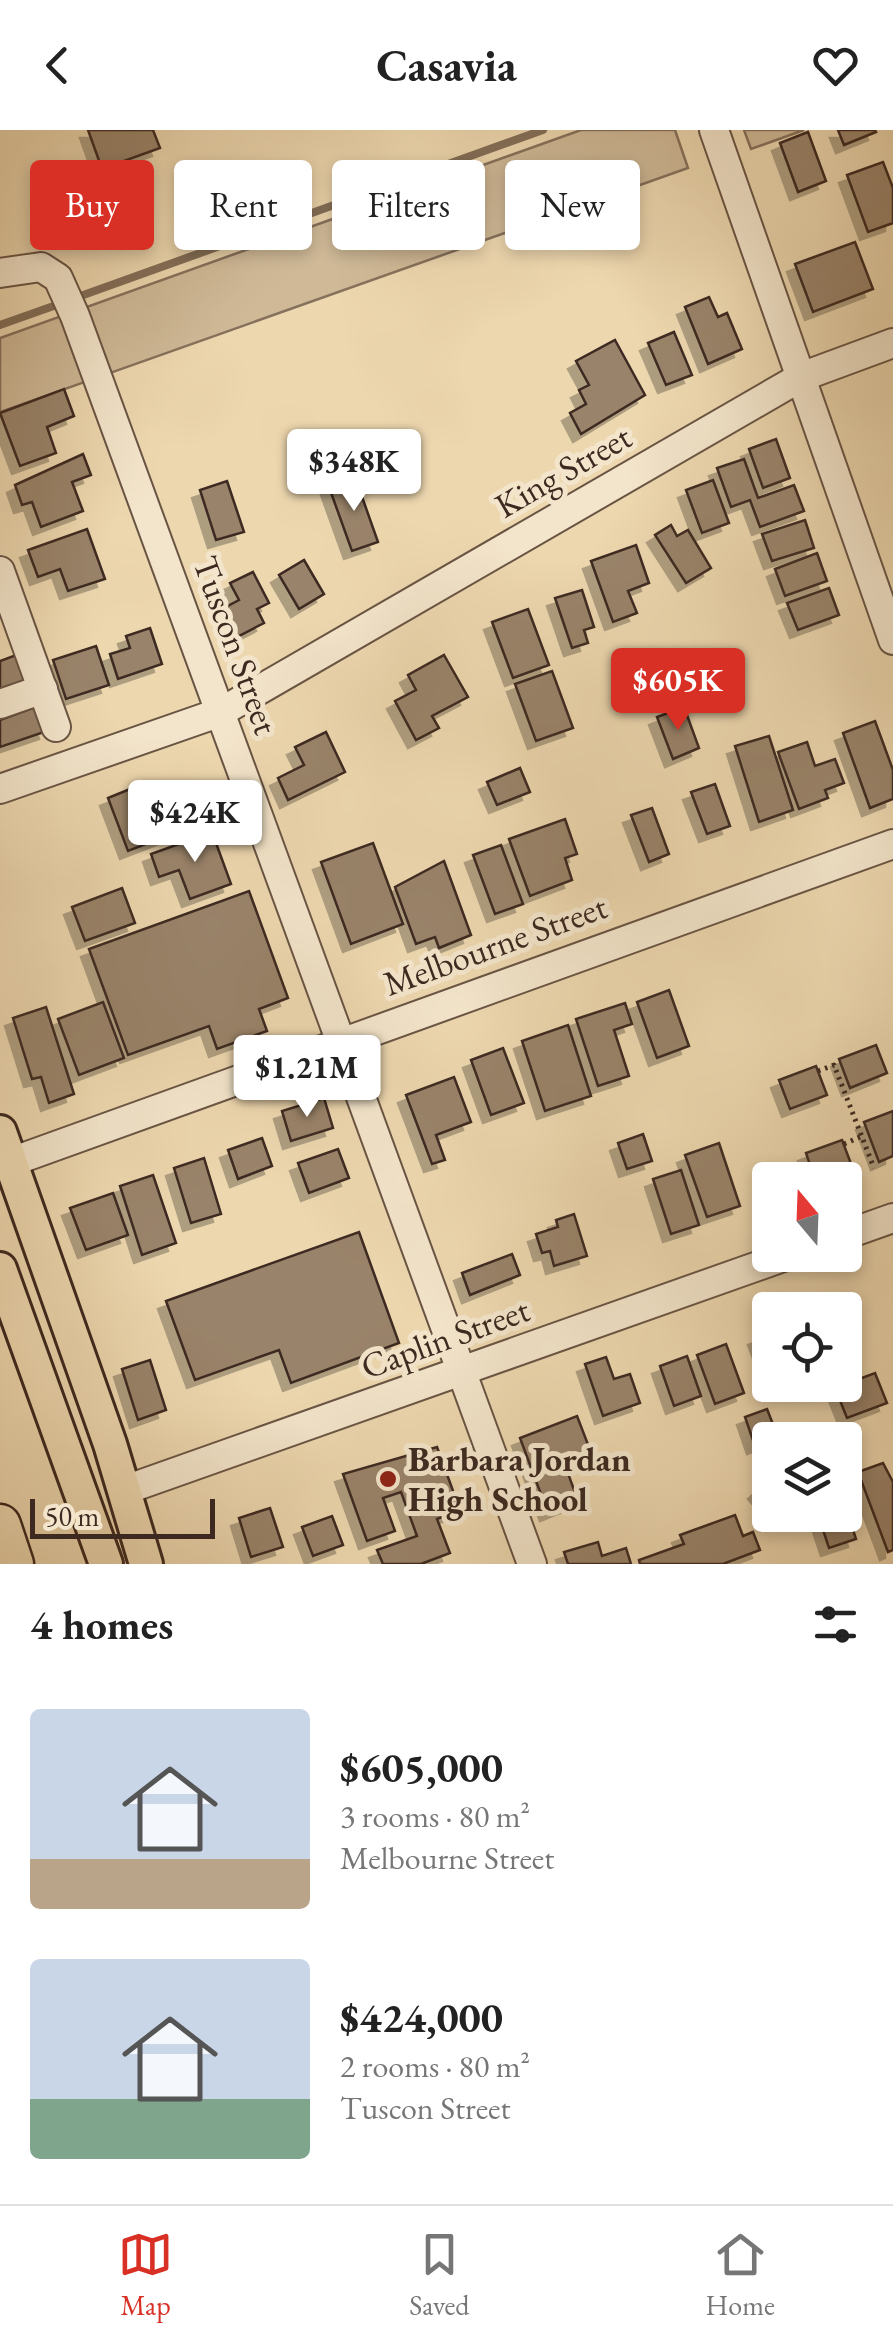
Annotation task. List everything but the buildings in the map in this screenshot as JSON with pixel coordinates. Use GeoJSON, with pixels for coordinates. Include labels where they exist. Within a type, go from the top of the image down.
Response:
{"type":"FeatureCollection","features":[{"type":"Feature","properties":{"kind":"highway"},"geometry":{"type":"LineString","coordinates":[[0,1525],[13,1564]]}},
{"type":"Feature","properties":{"kind":"main road"},"geometry":{"type":"LineString","coordinates":[[5,1147],[126,1490],[146,1564]]}},
{"type":"Feature","properties":{"kind":"main road"},"geometry":{"type":"LineString","coordinates":[[0,1269],[106,1564]]}},
{"type":"Feature","properties":{"kind":"street"},"geometry":{"type":"LineString","coordinates":[[714,130],[893,640]]}},
{"type":"Feature","properties":{"kind":"street","name":"Tuscon Street"},"geometry":{"type":"LineString","coordinates":[[0,273],[41,267],[58,278],[75,316],[532,1564]]}},
{"type":"Feature","properties":{"kind":"street","name":"King Street"},"geometry":{"type":"LineString","coordinates":[[0,789],[221,712],[801,377],[893,343]]}},
{"type":"Feature","properties":{"kind":"street"},"geometry":{"type":"LineString","coordinates":[[2,581],[12,638],[42,689],[56,727]]}},
{"type":"Feature","properties":{"kind":"street"},"geometry":{"type":"LineString","coordinates":[[0,704],[42,689]]}},
{"type":"Feature","properties":{"kind":"street","name":"Melbourne Street"},"geometry":{"type":"LineString","coordinates":[[5,1147],[339,1041],[893,844]]}},
{"type":"Feature","properties":{"kind":"street"},"geometry":{"type":"LineString","coordinates":[[862,1229],[893,1218]]}},
{"type":"Feature","properties":{"kind":"street","name":"Caplin Street"},"geometry":{"type":"LineString","coordinates":[[126,1490],[752,1268]]}},
{"type":"Feature","properties":{"kind":"path"},"geometry":{"type":"LineString","coordinates":[[818,1071],[834,1064],[874,1168]]}},
{"type":"Feature","properties":{"kind":"path"},"geometry":{"type":"LineString","coordinates":[[844,1144],[860,1138]]}},
{"type":"Feature","properties":{"kind":"shaded area"},"geometry":{"type":"Polygon","coordinates":[[[581,130],[675,130],[688,168],[640,185],[640,160],[505,160],[505,233],[485,240],[485,164],[581,130]]]}},
{"type":"Feature","properties":{"kind":"shaded area"},"geometry":{"type":"Polygon","coordinates":[[[744,130],[804,130],[751,149],[744,130]]]}},
{"type":"Feature","properties":{"kind":"shaded area"},"geometry":{"type":"Polygon","coordinates":[[[332,219],[332,250],[457,250],[0,412],[0,338],[246,250],[312,250],[312,226],[332,219]]]}},
{"type":"Feature","properties":{"kind":"waterway"},"geometry":{"type":"LineString","coordinates":[[75,298],[543,130]]}},
{"type":"Feature","properties":{"kind":"waterway"},"geometry":{"type":"LineString","coordinates":[[0,325],[62,303]]}},
{"type":"Feature","properties":{"kind":"place","name":"Barbara Jordan High School"},"geometry":{"type":"Point","coordinates":[388,1479]}}]}
